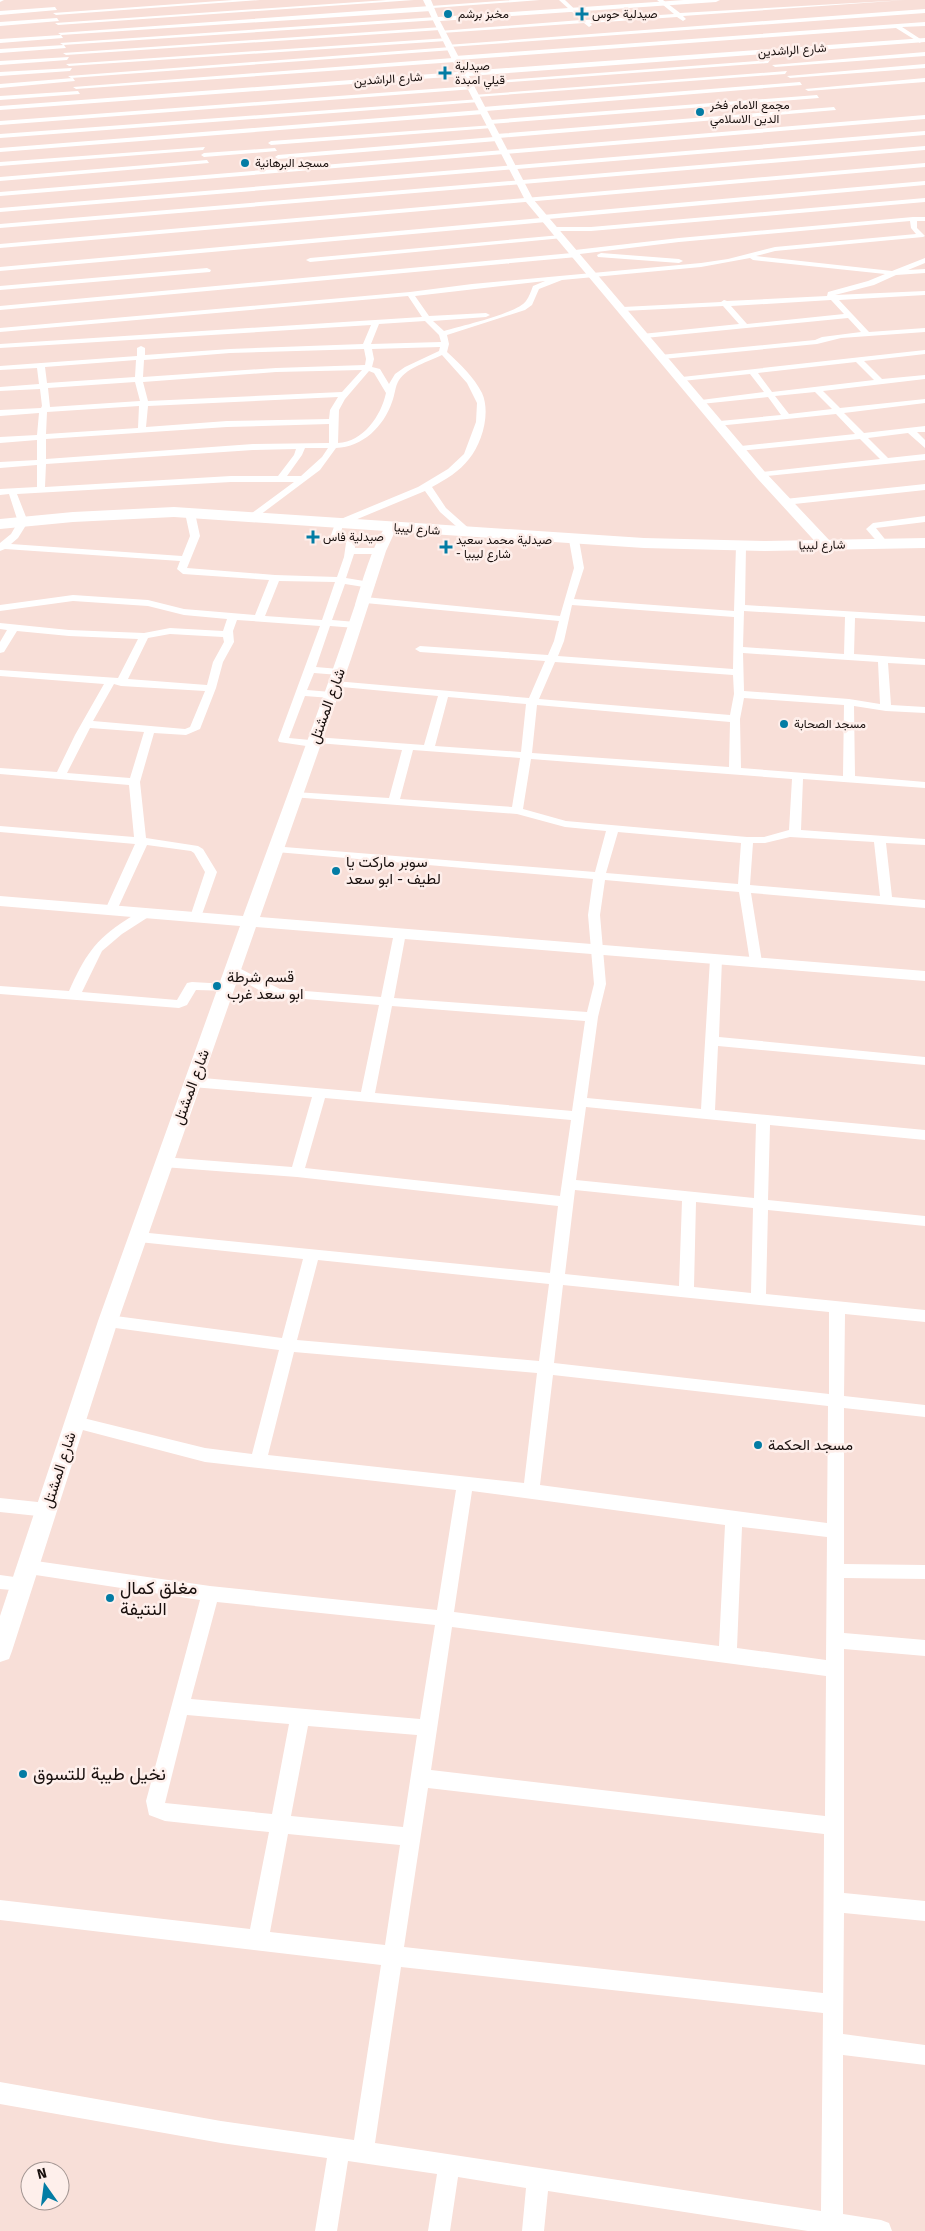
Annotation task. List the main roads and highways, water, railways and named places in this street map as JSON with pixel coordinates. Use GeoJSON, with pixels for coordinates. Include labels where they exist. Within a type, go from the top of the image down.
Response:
{"type":"FeatureCollection","features":[{"type":"Feature","properties":{"kind":"highway","name":"شارع ليبيا"},"geometry":{"type":"LineString","coordinates":[[0,524],[113,514],[190,513],[574,540],[741,546],[776,546],[816,540],[864,544],[925,542]]}},
{"type":"Feature","properties":{"kind":"place","name":"مخبز برشم"},"geometry":{"type":"Point","coordinates":[448,14]}},
{"type":"Feature","properties":{"kind":"place","name":"صيدلية حوس"},"geometry":{"type":"Point","coordinates":[582,14]}},
{"type":"Feature","properties":{"kind":"place","name":"صيدلية قيلي امبدة"},"geometry":{"type":"Point","coordinates":[445,73]}},
{"type":"Feature","properties":{"kind":"place","name":"مجمع الامام فخر الدين الاسلامي"},"geometry":{"type":"Point","coordinates":[700,112]}},
{"type":"Feature","properties":{"kind":"place","name":"مسجد البرهانية"},"geometry":{"type":"Point","coordinates":[245,163]}},
{"type":"Feature","properties":{"kind":"place","name":"صيدلية فاس"},"geometry":{"type":"Point","coordinates":[313,537]}},
{"type":"Feature","properties":{"kind":"place","name":"صيدلية محمد سعيد - شارع ليبيا"},"geometry":{"type":"Point","coordinates":[446,547]}},
{"type":"Feature","properties":{"kind":"place","name":"مسجد الصحابة"},"geometry":{"type":"Point","coordinates":[784,724]}},
{"type":"Feature","properties":{"kind":"place","name":"سوبر ماركت يا لطيف - ابو سعد"},"geometry":{"type":"Point","coordinates":[336,871]}},
{"type":"Feature","properties":{"kind":"place","name":"قسم شرطة ابو سعد غرب"},"geometry":{"type":"Point","coordinates":[217,986]}},
{"type":"Feature","properties":{"kind":"place","name":"مسجد الحكمة"},"geometry":{"type":"Point","coordinates":[758,1445]}},
{"type":"Feature","properties":{"kind":"place","name":"مغلق كمال النتيفة"},"geometry":{"type":"Point","coordinates":[110,1598]}},
{"type":"Feature","properties":{"kind":"place","name":"نخيل طيبة للتسوق"},"geometry":{"type":"Point","coordinates":[23,1774]}}]}
